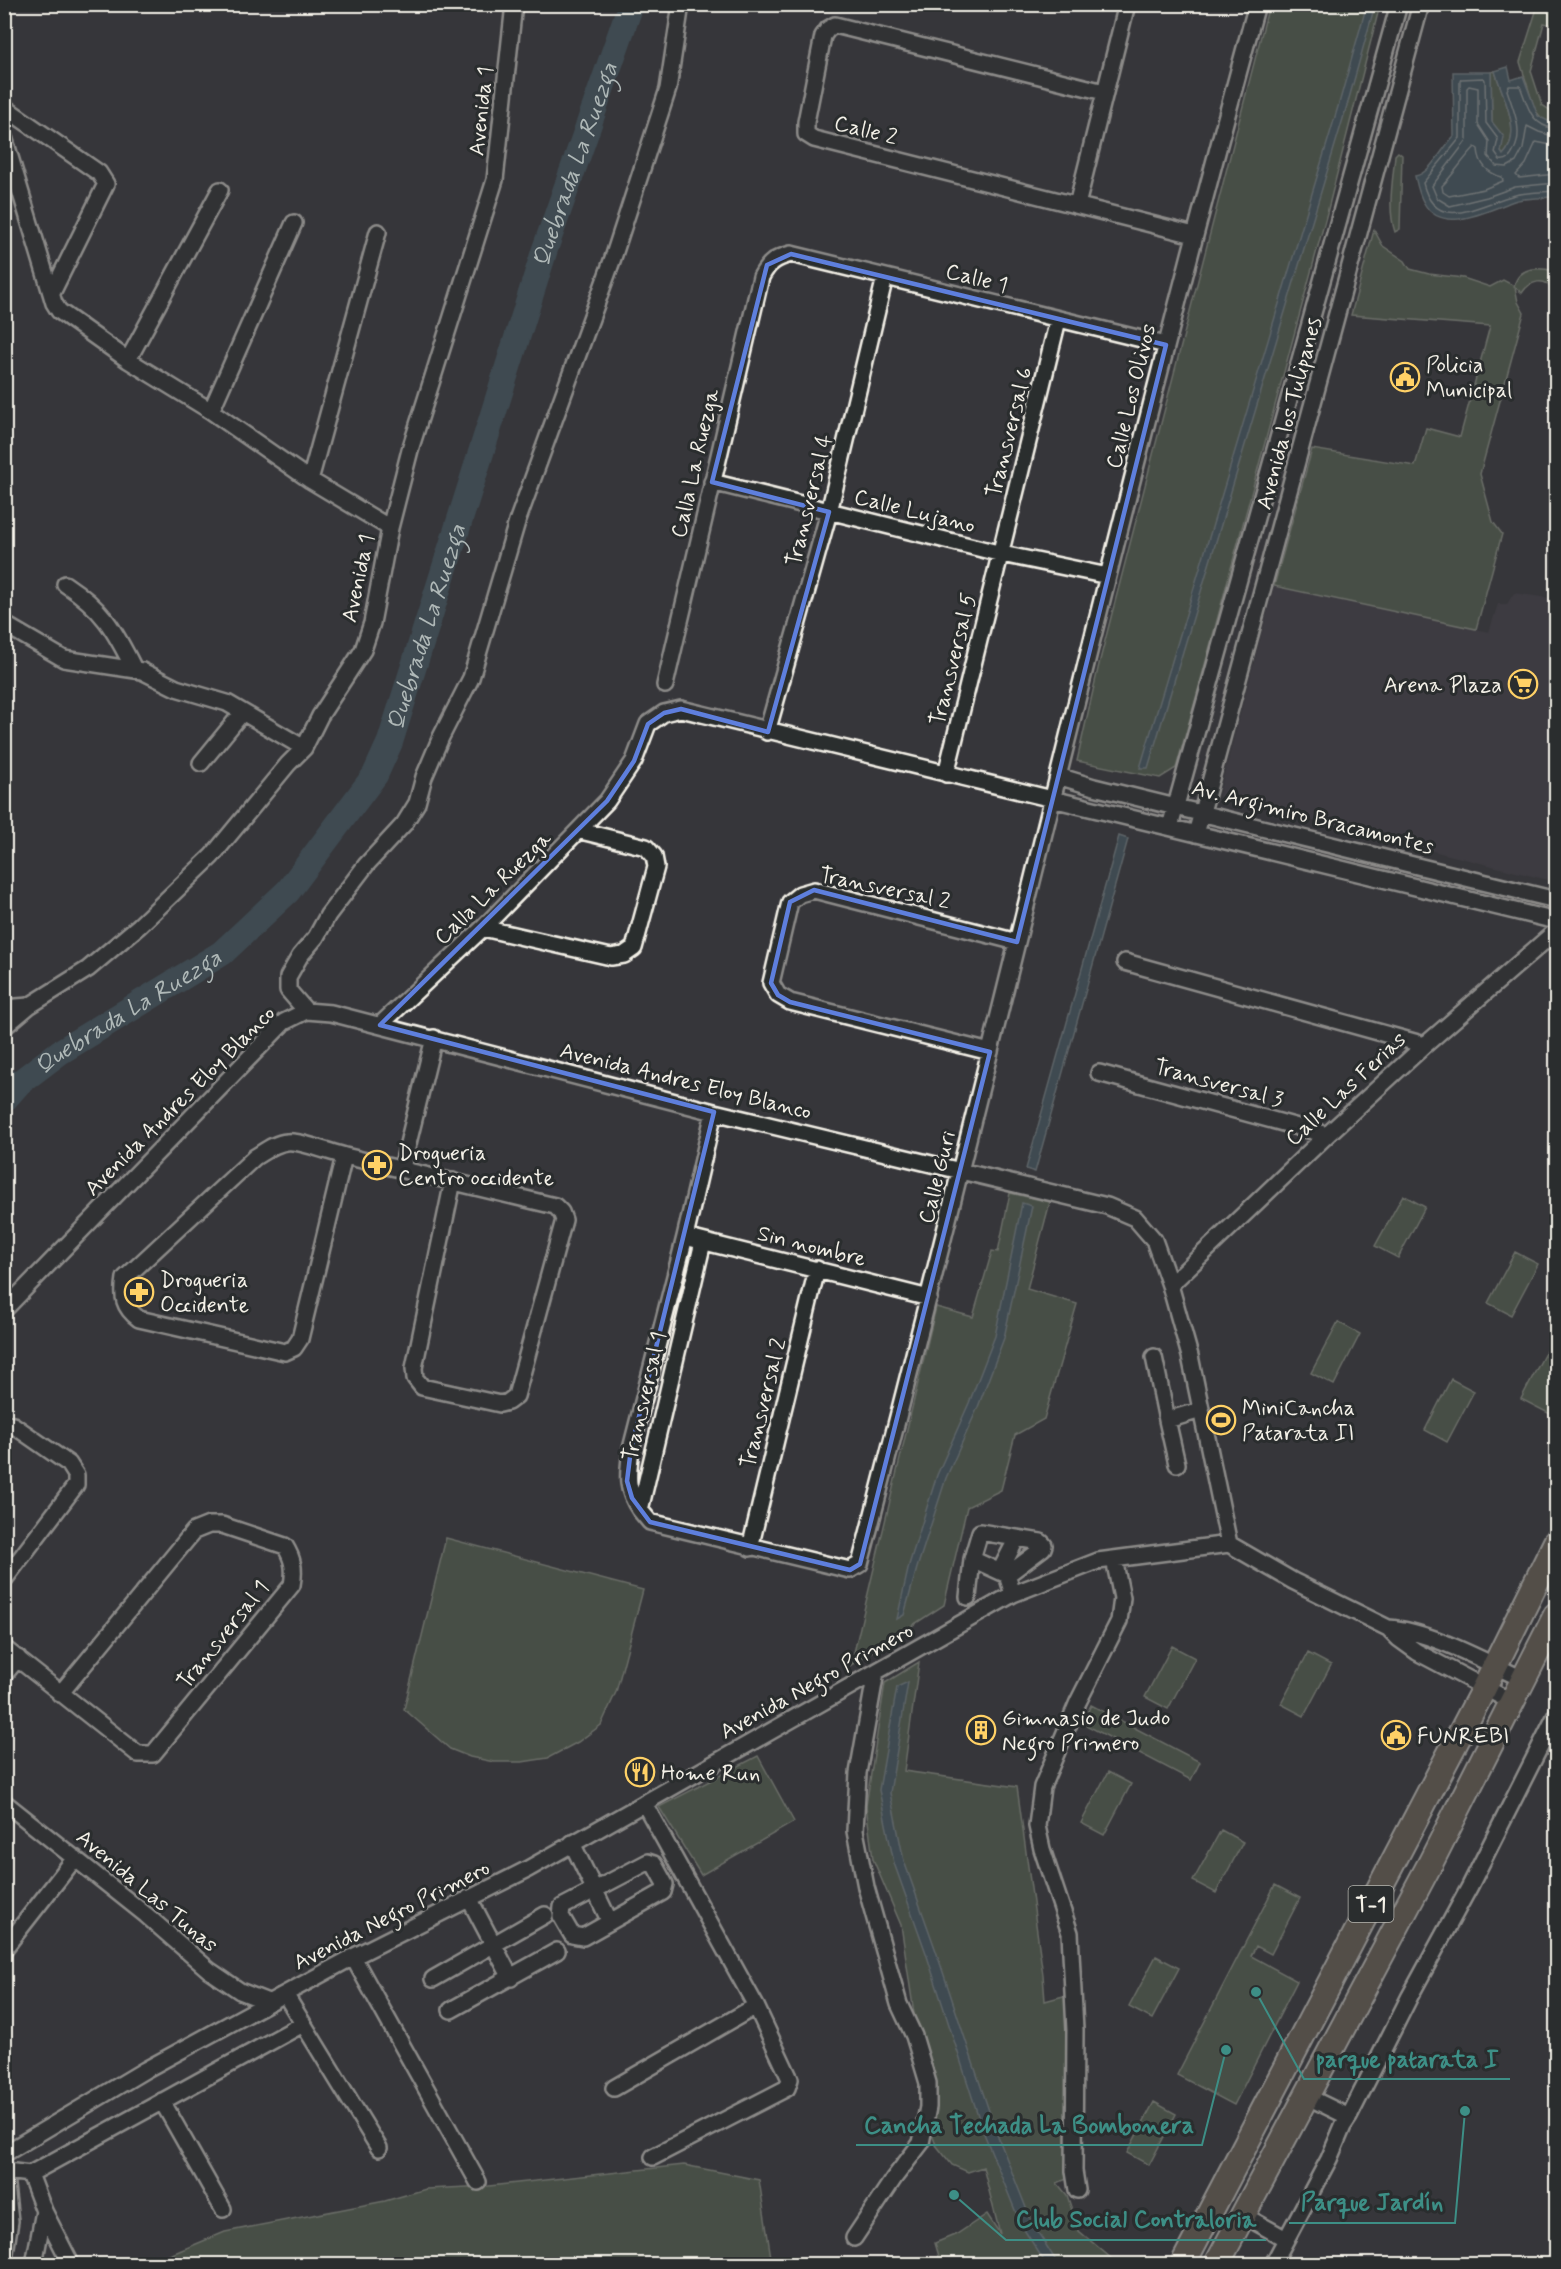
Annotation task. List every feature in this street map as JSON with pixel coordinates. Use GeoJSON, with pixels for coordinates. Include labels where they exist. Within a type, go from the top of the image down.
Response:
{"type":"FeatureCollection","features":[{"type":"Feature","properties":{"kind":"main road","name":"T-1"},"geometry":{"type":"LineString","coordinates":[[1183,2265],[1490,1677],[1557,1542]]}},
{"type":"Feature","properties":{"kind":"main road","name":"T-1"},"geometry":{"type":"LineString","coordinates":[[1217,2265],[1514,1702],[1557,1615]]}},
{"type":"Feature","properties":{"kind":"street","name":"Avenida 1"},"geometry":{"type":"LineString","coordinates":[[4,1027],[29,1006],[88,969],[140,926],[212,856],[288,764],[304,748],[320,716],[363,650],[372,623],[390,528],[410,450],[495,180],[514,4]]}},
{"type":"Feature","properties":{"kind":"street"},"geometry":{"type":"LineString","coordinates":[[306,1011],[288,990],[288,976],[300,956],[316,937],[328,915],[366,865],[404,825],[417,803],[424,777],[441,737],[471,678],[517,522],[613,258],[668,89],[681,4]]}},
{"type":"Feature","properties":{"kind":"street"},"geometry":{"type":"LineString","coordinates":[[1077,205],[1127,4]]}},
{"type":"Feature","properties":{"kind":"street","name":"Calle Los Olivos"},"geometry":{"type":"LineString","coordinates":[[1053,799],[1194,235],[1257,4]]}},
{"type":"Feature","properties":{"kind":"street","name":"Avenida los Tulipanes"},"geometry":{"type":"LineString","coordinates":[[1170,827],[1399,4]]}},
{"type":"Feature","properties":{"kind":"street","name":"Avenida los Tulipanes"},"geometry":{"type":"LineString","coordinates":[[1196,834],[1421,4]]}},
{"type":"Feature","properties":{"kind":"street","name":"Calle 2"},"geometry":{"type":"LineString","coordinates":[[1104,92],[835,24],[823,36],[806,122],[806,134],[814,139],[1194,235]]}},
{"type":"Feature","properties":{"kind":"street"},"geometry":{"type":"LineString","coordinates":[[4,107],[99,172],[106,184],[52,293]]}},
{"type":"Feature","properties":{"kind":"street"},"geometry":{"type":"LineString","coordinates":[[4,137],[59,311],[128,360],[211,411],[310,480],[390,528]]}},
{"type":"Feature","properties":{"kind":"street"},"geometry":{"type":"LineString","coordinates":[[128,360],[220,190]]}},
{"type":"Feature","properties":{"kind":"street"},"geometry":{"type":"LineString","coordinates":[[211,411],[294,224]]}},
{"type":"Feature","properties":{"kind":"street"},"geometry":{"type":"LineString","coordinates":[[310,480],[378,232]]}},
{"type":"Feature","properties":{"kind":"street","name":"Calle 1"},"geometry":{"type":"LineString","coordinates":[[777,258],[791,254],[1166,345]]}},
{"type":"Feature","properties":{"kind":"street","name":"Calla La Ruezga"},"geometry":{"type":"LineString","coordinates":[[665,685],[761,276],[767,265],[777,258]]}},
{"type":"Feature","properties":{"kind":"street","name":"Transversal 4"},"geometry":{"type":"LineString","coordinates":[[767,732],[830,512],[885,277]]}},
{"type":"Feature","properties":{"kind":"street","name":"Transversal 6"},"geometry":{"type":"LineString","coordinates":[[1002,554],[1058,320]]}},
{"type":"Feature","properties":{"kind":"street"},"geometry":{"type":"LineString","coordinates":[[1307,339],[1330,346]]}},
{"type":"Feature","properties":{"kind":"street","name":"Calle Lujano"},"geometry":{"type":"LineString","coordinates":[[712,482],[1002,554],[1108,576]]}},
{"type":"Feature","properties":{"kind":"street","name":"Transversal 5"},"geometry":{"type":"LineString","coordinates":[[946,774],[1002,554]]}},
{"type":"Feature","properties":{"kind":"street"},"geometry":{"type":"LineString","coordinates":[[65,584],[87,599],[105,618],[134,669]]}},
{"type":"Feature","properties":{"kind":"street"},"geometry":{"type":"LineString","coordinates":[[4,624],[64,659],[134,669],[176,688],[227,703],[304,748]]}},
{"type":"Feature","properties":{"kind":"street","name":"Calla La Ruezga"},"geometry":{"type":"LineString","coordinates":[[380,1025],[581,831],[607,801],[634,761],[648,724],[664,712],[681,709],[767,732]]}},
{"type":"Feature","properties":{"kind":"street"},"geometry":{"type":"LineString","coordinates":[[201,763],[243,712]]}},
{"type":"Feature","properties":{"kind":"street"},"geometry":{"type":"LineString","coordinates":[[767,732],[1557,921]]}},
{"type":"Feature","properties":{"kind":"street","name":"Av. Argimiro Bracamontes"},"geometry":{"type":"LineString","coordinates":[[1058,776],[1094,788],[1557,900]]}},
{"type":"Feature","properties":{"kind":"street","name":"Calle Guri"},"geometry":{"type":"LineString","coordinates":[[750,1548],[850,1570],[860,1564],[929,1298],[1053,799]]}},
{"type":"Feature","properties":{"kind":"street"},"geometry":{"type":"LineString","coordinates":[[483,928],[611,957],[624,955],[634,948],[656,867],[654,856],[646,847],[581,831]]}},
{"type":"Feature","properties":{"kind":"street","name":"Transversal 2"},"geometry":{"type":"LineString","coordinates":[[990,1052],[790,1002],[778,995],[771,983],[790,902],[800,894],[814,890],[1017,942]]}},
{"type":"Feature","properties":{"kind":"street","name":"Calle Las Ferias"},"geometry":{"type":"LineString","coordinates":[[1170,1285],[1425,1045],[1557,930]]}},
{"type":"Feature","properties":{"kind":"street"},"geometry":{"type":"LineString","coordinates":[[1125,962],[1425,1045]]}},
{"type":"Feature","properties":{"kind":"street"},"geometry":{"type":"LineString","coordinates":[[4,1008],[29,1006]]}},
{"type":"Feature","properties":{"kind":"street","name":"Avenida Andres Eloy Blanco"},"geometry":{"type":"LineString","coordinates":[[4,1310],[284,1022],[306,1011],[331,1013],[714,1112],[1107,1206],[1135,1218],[1154,1240],[1170,1285],[1190,1356],[1229,1544]]}},
{"type":"Feature","properties":{"kind":"street"},"geometry":{"type":"LineString","coordinates":[[402,1168],[434,1038]]}},
{"type":"Feature","properties":{"kind":"street","name":"Transversal 3"},"geometry":{"type":"LineString","coordinates":[[1099,1073],[1327,1135]]}},
{"type":"Feature","properties":{"kind":"street"},"geometry":{"type":"LineString","coordinates":[[714,1112],[631,1449],[627,1481],[632,1498],[650,1522],[750,1548]]}},
{"type":"Feature","properties":{"kind":"street"},"geometry":{"type":"LineString","coordinates":[[344,1156],[300,1339],[294,1348],[285,1352],[139,1319],[130,1312],[122,1293],[125,1278],[255,1157],[270,1147],[289,1141],[344,1156],[402,1168],[555,1206],[561,1212],[564,1220],[516,1396],[508,1402],[500,1404],[422,1387],[415,1378],[414,1368],[453,1181]]}},
{"type":"Feature","properties":{"kind":"street","name":"Sin nombre"},"geometry":{"type":"LineString","coordinates":[[685,1237],[929,1298]]}},
{"type":"Feature","properties":{"kind":"street","name":"Transversal 1"},"geometry":{"type":"LineString","coordinates":[[640,1510],[703,1242]]}},
{"type":"Feature","properties":{"kind":"street","name":"Transversal 2"},"geometry":{"type":"LineString","coordinates":[[750,1548],[817,1269]]}},
{"type":"Feature","properties":{"kind":"street"},"geometry":{"type":"LineString","coordinates":[[1154,1357],[1177,1464]]}},
{"type":"Feature","properties":{"kind":"street"},"geometry":{"type":"LineString","coordinates":[[1167,1420],[1201,1410]]}},
{"type":"Feature","properties":{"kind":"street"},"geometry":{"type":"LineString","coordinates":[[4,1423],[13,1425],[69,1464],[76,1475],[76,1485],[4,1580]]}},
{"type":"Feature","properties":{"kind":"street","name":"Transversal 1"},"geometry":{"type":"LineString","coordinates":[[18,1658],[60,1694],[138,1754],[153,1754],[292,1585],[294,1572],[292,1558],[285,1546],[222,1526],[209,1525],[194,1531],[60,1694]]}},
{"type":"Feature","properties":{"kind":"street"},"geometry":{"type":"LineString","coordinates":[[968,1597],[972,1559],[980,1532],[1041,1542],[1044,1545],[1043,1548],[1004,1573]]}},
{"type":"Feature","properties":{"kind":"street"},"geometry":{"type":"LineString","coordinates":[[1004,1573],[1017,1538]]}},
{"type":"Feature","properties":{"kind":"street"},"geometry":{"type":"LineString","coordinates":[[1229,1544],[1293,1581],[1388,1628],[1399,1640],[1417,1653],[1490,1677],[1525,1680]]}},
{"type":"Feature","properties":{"kind":"street","name":"Avenida Negro Primero"},"geometry":{"type":"LineString","coordinates":[[4,2154],[145,2070],[268,2002],[572,1843],[1013,1594],[1098,1561],[1229,1544]]}},
{"type":"Feature","properties":{"kind":"street"},"geometry":{"type":"LineString","coordinates":[[972,1559],[1004,1573],[1013,1594]]}},
{"type":"Feature","properties":{"kind":"street"},"geometry":{"type":"LineString","coordinates":[[1077,2190],[1074,2171],[1075,2030],[1070,1933],[1042,1849],[1037,1826],[1042,1787],[1078,1702],[1119,1621],[1122,1598],[1114,1559]]}},
{"type":"Feature","properties":{"kind":"street"},"geometry":{"type":"LineString","coordinates":[[1388,1628],[1421,1634],[1490,1677],[1514,1702]]}},
{"type":"Feature","properties":{"kind":"street"},"geometry":{"type":"LineString","coordinates":[[4,1648],[18,1658],[4,1675]]}},
{"type":"Feature","properties":{"kind":"street"},"geometry":{"type":"LineString","coordinates":[[854,2238],[894,2178],[921,2143],[928,2107],[928,2083],[879,1935],[866,1887],[855,1831],[858,1773],[876,1672]]}},
{"type":"Feature","properties":{"kind":"street"},"geometry":{"type":"LineString","coordinates":[[1273,2265],[1557,1715]]}},
{"type":"Feature","properties":{"kind":"street","name":"Avenida Las Tunas"},"geometry":{"type":"LineString","coordinates":[[4,1802],[209,1970],[240,1991],[268,2002]]}},
{"type":"Feature","properties":{"kind":"street"},"geometry":{"type":"LineString","coordinates":[[644,1803],[756,2006],[790,2079],[787,2088],[653,2157]]}},
{"type":"Feature","properties":{"kind":"street"},"geometry":{"type":"LineString","coordinates":[[572,1843],[610,1922]]}},
{"type":"Feature","properties":{"kind":"street"},"geometry":{"type":"LineString","coordinates":[[4,1949],[75,1858]]}},
{"type":"Feature","properties":{"kind":"street"},"geometry":{"type":"LineString","coordinates":[[648,1862],[654,1864],[665,1884],[663,1892],[583,1937],[572,1935],[561,1916],[562,1907],[595,1890],[648,1862]]}},
{"type":"Feature","properties":{"kind":"street"},"geometry":{"type":"LineString","coordinates":[[469,1898],[511,1978]]}},
{"type":"Feature","properties":{"kind":"street"},"geometry":{"type":"LineString","coordinates":[[433,1979],[545,1914]]}},
{"type":"Feature","properties":{"kind":"street"},"geometry":{"type":"LineString","coordinates":[[451,2010],[557,1951]]}},
{"type":"Feature","properties":{"kind":"street"},"geometry":{"type":"LineString","coordinates":[[353,1957],[478,2182]]}},
{"type":"Feature","properties":{"kind":"street"},"geometry":{"type":"LineString","coordinates":[[285,1994],[379,2148]]}},
{"type":"Feature","properties":{"kind":"street"},"geometry":{"type":"LineString","coordinates":[[614,2088],[756,2006]]}},
{"type":"Feature","properties":{"kind":"street"},"geometry":{"type":"LineString","coordinates":[[4,2259],[10,2221],[6,2179],[30,2174],[303,2024]]}},
{"type":"Feature","properties":{"kind":"street"},"geometry":{"type":"LineString","coordinates":[[1306,2096],[1349,2117]]}},
{"type":"Feature","properties":{"kind":"street"},"geometry":{"type":"LineString","coordinates":[[162,2101],[224,2209]]}},
{"type":"Feature","properties":{"kind":"street"},"geometry":{"type":"LineString","coordinates":[[30,2174],[44,2211],[71,2265]]}},
{"type":"Feature","properties":{"kind":"street"},"geometry":{"type":"LineString","coordinates":[[34,2265],[44,2211]]}},
{"type":"Feature","properties":{"kind":"street"},"geometry":{"type":"LineString","coordinates":[[1243,2216],[1286,2239]]}},
{"type":"Feature","properties":{"kind":"highlighted area"},"geometry":{"type":"Polygon","coordinates":[[[791,254],[1166,345],[1017,942],[814,890],[790,902],[771,983],[778,995],[790,1002],[990,1052],[860,1564],[850,1570],[650,1522],[632,1498],[627,1481],[631,1449],[714,1112],[380,1025],[607,801],[634,761],[648,724],[664,713],[681,709],[768,732],[829,512],[712,482],[767,265],[791,254]]]}},
{"type":"Feature","properties":{"kind":"shaded area"},"geometry":{"type":"Polygon","coordinates":[[[1274,586],[1489,632],[1498,604],[1507,604],[1514,593],[1556,599],[1556,882],[1218,797],[1274,586]]]}},
{"type":"Feature","properties":{"kind":"green space"},"geometry":{"type":"Polygon","coordinates":[[[1269,5],[1380,5],[1328,209],[1196,698],[1176,768],[1160,778],[1077,761],[1100,660],[1269,5]]]}},
{"type":"Feature","properties":{"kind":"green space"},"geometry":{"type":"Polygon","coordinates":[[[1538,5],[1556,5],[1556,26],[1544,23],[1531,71],[1542,105],[1556,114],[1556,125],[1543,120],[1535,110],[1520,62],[1538,5]]]}},
{"type":"Feature","properties":{"kind":"green space"},"geometry":{"type":"Polygon","coordinates":[[[1495,71],[1512,126],[1509,146],[1503,155],[1501,136],[1492,122],[1491,72],[1495,71]]]}},
{"type":"Feature","properties":{"kind":"green space"},"geometry":{"type":"Polygon","coordinates":[[[1398,152],[1402,155],[1400,229],[1395,232],[1391,213],[1391,194],[1395,155],[1398,152]]]}},
{"type":"Feature","properties":{"kind":"green space"},"geometry":{"type":"Polygon","coordinates":[[[1374,230],[1383,246],[1405,261],[1410,269],[1463,278],[1490,287],[1503,280],[1514,286],[1525,271],[1542,269],[1555,271],[1556,260],[1556,291],[1542,282],[1533,283],[1522,293],[1515,287],[1518,302],[1524,313],[1480,474],[1493,522],[1502,534],[1476,629],[1274,586],[1312,449],[1415,466],[1426,428],[1460,437],[1490,326],[1351,315],[1374,230]]]}},
{"type":"Feature","properties":{"kind":"green space"},"geometry":{"type":"Polygon","coordinates":[[[1010,1193],[1050,1202],[1027,1289],[1077,1304],[1044,1419],[1015,1435],[1001,1490],[967,1507],[944,1605],[851,1665],[936,1307],[973,1317],[992,1251],[998,1252],[1010,1193]]]}},
{"type":"Feature","properties":{"kind":"green space"},"geometry":{"type":"Polygon","coordinates":[[[1403,1195],[1425,1207],[1398,1258],[1375,1246],[1403,1195]]]}},
{"type":"Feature","properties":{"kind":"green space"},"geometry":{"type":"Polygon","coordinates":[[[1515,1252],[1538,1264],[1511,1315],[1488,1303],[1515,1252]]]}},
{"type":"Feature","properties":{"kind":"green space"},"geometry":{"type":"Polygon","coordinates":[[[1338,1322],[1360,1334],[1334,1385],[1311,1373],[1338,1322]]]}},
{"type":"Feature","properties":{"kind":"green space"},"geometry":{"type":"Polygon","coordinates":[[[1556,1332],[1556,1417],[1521,1399],[1556,1332]]]}},
{"type":"Feature","properties":{"kind":"green space"},"geometry":{"type":"Polygon","coordinates":[[[1451,1379],[1474,1391],[1447,1442],[1425,1430],[1451,1379]]]}},
{"type":"Feature","properties":{"kind":"green space"},"geometry":{"type":"Polygon","coordinates":[[[446,1538],[643,1590],[616,1692],[601,1725],[578,1742],[548,1758],[522,1762],[494,1762],[470,1757],[450,1749],[404,1709],[446,1538]]]}},
{"type":"Feature","properties":{"kind":"green space"},"geometry":{"type":"Polygon","coordinates":[[[1172,1646],[1195,1658],[1168,1709],[1145,1697],[1172,1646]]]}},
{"type":"Feature","properties":{"kind":"green space"},"geometry":{"type":"Polygon","coordinates":[[[1308,1653],[1331,1665],[1304,1716],[1281,1704],[1308,1653]]]}},
{"type":"Feature","properties":{"kind":"green space"},"geometry":{"type":"Polygon","coordinates":[[[919,1662],[904,1771],[1017,1787],[1045,2001],[1067,1995],[1069,2178],[1057,2183],[1067,2195],[1079,2231],[1118,2264],[935,2264],[939,2256],[935,2243],[957,2234],[987,2214],[1000,2234],[983,2167],[968,2172],[952,2165],[936,2145],[926,2119],[917,2034],[901,1925],[873,1859],[866,1806],[885,1683],[919,1662]]]}},
{"type":"Feature","properties":{"kind":"green space"},"geometry":{"type":"Polygon","coordinates":[[[1091,1705],[1200,1762],[1191,1780],[1082,1723],[1091,1705]]]}},
{"type":"Feature","properties":{"kind":"green space"},"geometry":{"type":"Polygon","coordinates":[[[758,1756],[794,1822],[701,1875],[659,1807],[758,1756]]]}},
{"type":"Feature","properties":{"kind":"green space"},"geometry":{"type":"Polygon","coordinates":[[[1108,1772],[1131,1784],[1104,1835],[1081,1823],[1108,1772]]]}},
{"type":"Feature","properties":{"kind":"green space"},"geometry":{"type":"Polygon","coordinates":[[[1221,1830],[1243,1842],[1216,1893],[1193,1881],[1221,1830]]]}},
{"type":"Feature","properties":{"kind":"green space"},"geometry":{"type":"Polygon","coordinates":[[[1275,1885],[1300,1898],[1271,1954],[1256,1946],[1251,1956],[1297,1981],[1234,2105],[1177,2075],[1275,1885]]]}},
{"type":"Feature","properties":{"kind":"green space"},"geometry":{"type":"Polygon","coordinates":[[[1156,1956],[1179,1968],[1152,2019],[1129,2007],[1156,1956]]]}},
{"type":"Feature","properties":{"kind":"green space"},"geometry":{"type":"Polygon","coordinates":[[[1154,2102],[1176,2114],[1149,2165],[1127,2153],[1154,2102]]]}},
{"type":"Feature","properties":{"kind":"green space"},"geometry":{"type":"Polygon","coordinates":[[[684,2165],[759,2180],[772,2264],[148,2264],[225,2232],[385,2201],[426,2189],[489,2186],[684,2165]]]}},
{"type":"Feature","properties":{"kind":"water"},"geometry":{"type":"Polygon","coordinates":[[[1367,4],[1375,5],[1348,102],[1148,768],[1140,768],[1340,100],[1367,4]]]}},
{"type":"Feature","properties":{"kind":"water"},"geometry":{"type":"Polygon","coordinates":[[[1508,67],[1511,80],[1523,76],[1538,116],[1556,125],[1556,196],[1514,201],[1466,218],[1442,218],[1432,213],[1424,203],[1415,176],[1431,165],[1454,136],[1453,72],[1491,72],[1492,122],[1504,137],[1501,152],[1503,155],[1509,146],[1512,126],[1495,71],[1508,67]]]}},
{"type":"Feature","properties":{"kind":"water"},"geometry":{"type":"Polygon","coordinates":[[[1119,836],[1128,839],[1035,1172],[1026,1169],[1119,836]]]}},
{"type":"Feature","properties":{"kind":"water"},"geometry":{"type":"Polygon","coordinates":[[[1022,1203],[1032,1206],[1004,1338],[978,1407],[946,1478],[904,1615],[897,1619],[909,1565],[937,1475],[969,1403],[995,1336],[1022,1203]]]}},
{"type":"Feature","properties":{"kind":"water"},"geometry":{"type":"Polygon","coordinates":[[[908,1682],[890,1793],[904,1861],[995,2129],[1032,2223],[1058,2264],[1046,2264],[1021,2225],[983,2131],[926,1953],[894,1863],[879,1790],[897,1687],[908,1682]]]}},
{"type":"Feature","properties":{"kind":"waterway","name":"Quebrada La Ruezga"},"geometry":{"type":"LineString","coordinates":[[4,1100],[19,1083],[60,1052],[222,953],[288,891],[375,775],[390,742],[545,249],[631,4]]}},
{"type":"Feature","properties":{"kind":"place","name":"Policia Municipal"},"geometry":{"type":"Point","coordinates":[1405,377]}},
{"type":"Feature","properties":{"kind":"place","name":"Arena Plaza"},"geometry":{"type":"Point","coordinates":[1523,684]}},
{"type":"Feature","properties":{"kind":"place","name":"Drogueria Centro occidente"},"geometry":{"type":"Point","coordinates":[377,1165]}},
{"type":"Feature","properties":{"kind":"place","name":"Drogueria Occidente"},"geometry":{"type":"Point","coordinates":[139,1292]}},
{"type":"Feature","properties":{"kind":"place","name":"MiniCancha Patarata II"},"geometry":{"type":"Point","coordinates":[1221,1420]}},
{"type":"Feature","properties":{"kind":"place","name":"Gimnasio de Judo Negro Primero"},"geometry":{"type":"Point","coordinates":[981,1730]}},
{"type":"Feature","properties":{"kind":"place","name":"FUNREBI"},"geometry":{"type":"Point","coordinates":[1396,1735]}},
{"type":"Feature","properties":{"kind":"place","name":"Home Run"},"geometry":{"type":"Point","coordinates":[640,1772]}},
{"type":"Feature","properties":{"kind":"place","name":"parque patarata I"},"geometry":{"type":"Point","coordinates":[1256,1992]}},
{"type":"Feature","properties":{"kind":"place","name":"Cancha Techada La Bombonera"},"geometry":{"type":"Point","coordinates":[1226,2050]}},
{"type":"Feature","properties":{"kind":"place","name":"Parque Jardín"},"geometry":{"type":"Point","coordinates":[1465,2111]}},
{"type":"Feature","properties":{"kind":"place","name":"Club Social Contraloria"},"geometry":{"type":"Point","coordinates":[954,2195]}}]}
